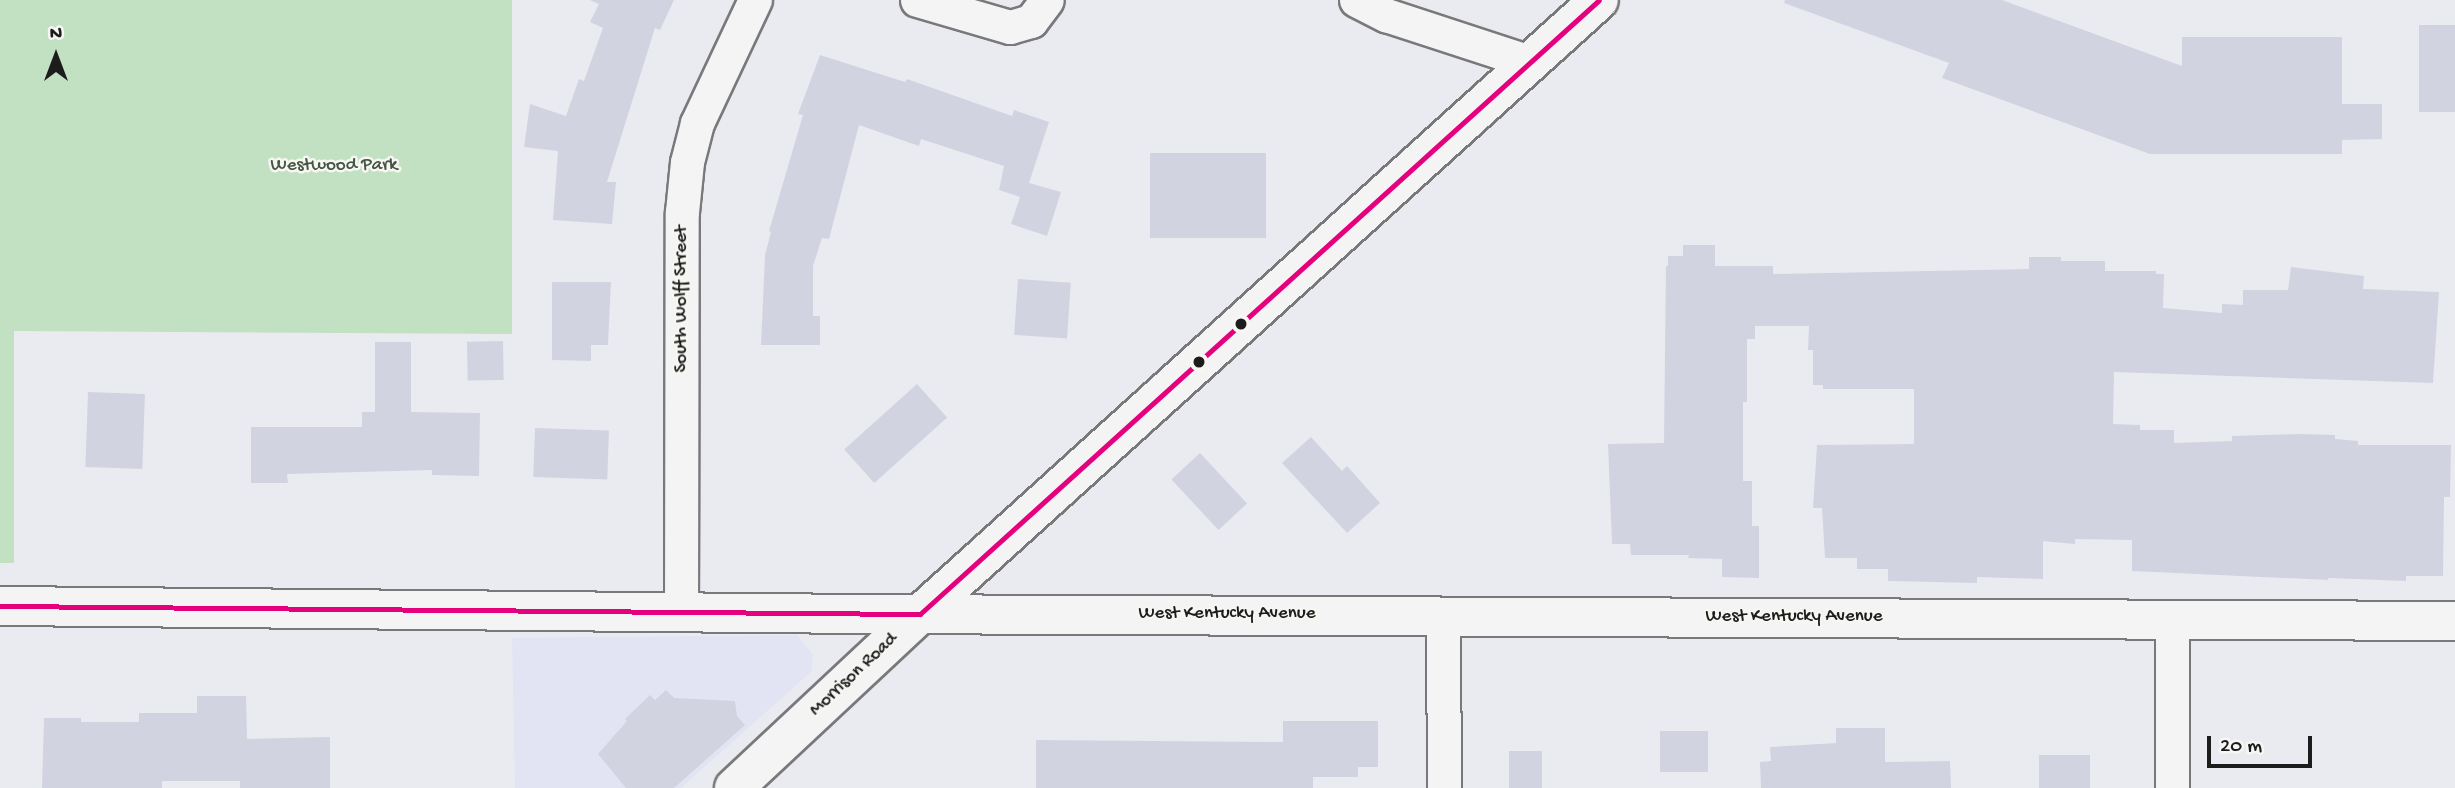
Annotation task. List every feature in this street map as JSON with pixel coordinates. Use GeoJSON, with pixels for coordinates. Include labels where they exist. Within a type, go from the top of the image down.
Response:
{"type":"FeatureCollection","features":[{"type":"Feature","properties":{"kind":"street","name":"South Wolff Street"},"geometry":{"type":"LineString","coordinates":[[681,613],[682,212],[687,162],[698,123],[755,0]]}},
{"type":"Feature","properties":{"kind":"street"},"geometry":{"type":"LineString","coordinates":[[917,0],[1010,27],[1031,21],[1046,0]]}},
{"type":"Feature","properties":{"kind":"street"},"geometry":{"type":"LineString","coordinates":[[1356,0],[1386,15],[1530,62]]}},
{"type":"Feature","properties":{"kind":"street","name":"Morrison Road"},"geometry":{"type":"LineString","coordinates":[[734,788],[920,614],[1599,0]]}},
{"type":"Feature","properties":{"kind":"street","name":"West Kentucky Avenue"},"geometry":{"type":"LineString","coordinates":[[0,606],[681,613],[2455,621]]}},
{"type":"Feature","properties":{"kind":"street"},"geometry":{"type":"LineString","coordinates":[[1443,615],[1444,788]]}},
{"type":"Feature","properties":{"kind":"street"},"geometry":{"type":"LineString","coordinates":[[2172,619],[2172,788]]}},
{"type":"Feature","properties":{"kind":"shaded area"},"geometry":{"type":"Polygon","coordinates":[[[797,635],[813,655],[811,672],[681,788],[515,788],[512,638],[797,635]]]}},
{"type":"Feature","properties":{"kind":"green space","name":"Westwood Park"},"geometry":{"type":"Polygon","coordinates":[[[0,0],[512,0],[512,334],[14,331],[14,563],[0,563],[0,0]]]}},
{"type":"Feature","properties":{"kind":"building"},"geometry":{"type":"Polygon","coordinates":[[[590,0],[674,0],[660,30],[655,28],[607,182],[616,182],[612,224],[553,220],[558,151],[524,147],[530,104],[566,116],[579,79],[584,81],[603,28],[590,22],[599,4],[590,0]]]}},
{"type":"Feature","properties":{"kind":"building"},"geometry":{"type":"Polygon","coordinates":[[[1785,0],[2002,0],[2182,66],[2182,37],[2342,37],[2342,104],[2382,104],[2382,139],[2342,140],[2342,154],[2150,154],[1942,78],[1949,63],[1784,3],[1785,0]]]}},
{"type":"Feature","properties":{"kind":"building"},"geometry":{"type":"Polygon","coordinates":[[[2419,25],[2455,25],[2455,112],[2419,112],[2419,25]]]}},
{"type":"Feature","properties":{"kind":"building"},"geometry":{"type":"Polygon","coordinates":[[[820,55],[905,82],[907,79],[1012,116],[1014,110],[1049,122],[1029,183],[1061,192],[1047,236],[1011,224],[1020,197],[999,190],[1004,166],[921,139],[919,146],[859,125],[829,239],[822,238],[813,266],[813,316],[820,316],[820,345],[761,345],[765,255],[771,232],[769,231],[803,115],[798,114],[820,55]]]}},
{"type":"Feature","properties":{"kind":"building"},"geometry":{"type":"Polygon","coordinates":[[[1150,153],[1266,153],[1266,238],[1150,238],[1150,153]]]}},
{"type":"Feature","properties":{"kind":"building"},"geometry":{"type":"Polygon","coordinates":[[[1683,245],[1715,245],[1715,266],[1773,266],[1773,274],[2029,269],[2029,257],[2061,257],[2061,261],[2105,261],[2105,271],[2156,271],[2156,274],[2164,274],[2163,308],[2222,313],[2222,304],[2243,305],[2243,290],[2288,290],[2291,267],[2364,276],[2363,289],[2439,292],[2433,383],[2114,372],[2113,424],[2140,425],[2140,430],[2174,430],[2174,443],[2232,441],[2232,436],[2299,434],[2335,435],[2335,439],[2358,441],[2358,445],[2451,445],[2450,497],[2444,497],[2443,576],[2406,576],[2406,581],[2328,580],[2132,571],[2132,540],[2075,539],[2075,544],[2043,541],[2043,579],[1977,577],[1977,583],[1888,581],[1888,569],[1857,569],[1857,558],[1825,558],[1822,508],[1813,508],[1817,445],[1914,444],[1914,389],[1823,389],[1823,385],[1813,385],[1813,350],[1808,350],[1809,326],[1755,326],[1755,339],[1747,339],[1747,402],[1743,402],[1743,481],[1752,481],[1752,526],[1759,526],[1759,578],[1722,577],[1722,559],[1688,558],[1689,555],[1631,555],[1630,544],[1612,544],[1608,444],[1664,443],[1666,266],[1668,256],[1683,256],[1683,245]]]}},
{"type":"Feature","properties":{"kind":"building"},"geometry":{"type":"Polygon","coordinates":[[[1018,279],[1071,283],[1067,339],[1014,335],[1018,279]]]}},
{"type":"Feature","properties":{"kind":"building"},"geometry":{"type":"Polygon","coordinates":[[[552,282],[611,282],[608,345],[591,345],[591,361],[552,360],[552,282]]]}},
{"type":"Feature","properties":{"kind":"building"},"geometry":{"type":"Polygon","coordinates":[[[503,341],[504,380],[468,381],[467,342],[503,341]]]}},
{"type":"Feature","properties":{"kind":"building"},"geometry":{"type":"Polygon","coordinates":[[[375,342],[411,342],[411,412],[480,413],[479,476],[432,475],[432,470],[287,474],[288,483],[251,483],[251,427],[362,427],[362,412],[375,412],[375,342]]]}},
{"type":"Feature","properties":{"kind":"building"},"geometry":{"type":"Polygon","coordinates":[[[917,384],[947,417],[874,483],[844,450],[917,384]]]}},
{"type":"Feature","properties":{"kind":"building"},"geometry":{"type":"Polygon","coordinates":[[[88,392],[145,394],[142,469],[85,467],[88,392]]]}},
{"type":"Feature","properties":{"kind":"building"},"geometry":{"type":"Polygon","coordinates":[[[535,428],[609,431],[607,480],[533,477],[535,428]]]}},
{"type":"Feature","properties":{"kind":"building"},"geometry":{"type":"Polygon","coordinates":[[[1311,437],[1342,471],[1347,466],[1380,503],[1347,533],[1282,463],[1311,437]]]}},
{"type":"Feature","properties":{"kind":"building"},"geometry":{"type":"Polygon","coordinates":[[[1200,453],[1247,503],[1219,530],[1171,480],[1200,453]]]}},
{"type":"Feature","properties":{"kind":"building"},"geometry":{"type":"Polygon","coordinates":[[[666,690],[674,698],[735,701],[737,716],[745,725],[674,788],[626,788],[598,754],[627,721],[625,719],[650,695],[655,700],[666,690]]]}},
{"type":"Feature","properties":{"kind":"building"},"geometry":{"type":"Polygon","coordinates":[[[197,696],[246,696],[247,739],[330,737],[330,788],[240,788],[240,781],[162,781],[162,788],[42,788],[44,718],[81,718],[81,722],[139,722],[139,713],[197,713],[197,696]]]}},
{"type":"Feature","properties":{"kind":"building"},"geometry":{"type":"Polygon","coordinates":[[[1283,721],[1378,721],[1378,767],[1358,767],[1358,777],[1313,777],[1313,788],[1036,788],[1036,740],[1283,742],[1283,721]]]}},
{"type":"Feature","properties":{"kind":"building"},"geometry":{"type":"Polygon","coordinates":[[[1836,728],[1885,728],[1885,762],[1950,761],[1951,788],[1761,788],[1760,762],[1771,761],[1770,747],[1836,743],[1836,728]]]}},
{"type":"Feature","properties":{"kind":"building"},"geometry":{"type":"Polygon","coordinates":[[[1660,731],[1708,731],[1708,772],[1660,772],[1660,731]]]}},
{"type":"Feature","properties":{"kind":"building"},"geometry":{"type":"Polygon","coordinates":[[[1509,751],[1542,751],[1542,788],[1509,788],[1509,751]]]}},
{"type":"Feature","properties":{"kind":"building"},"geometry":{"type":"Polygon","coordinates":[[[2039,755],[2090,755],[2090,788],[2039,788],[2039,755]]]}},
{"type":"Feature","properties":{"kind":"transit line"},"geometry":{"type":"LineString","coordinates":[[920,614],[1599,0]]}},
{"type":"Feature","properties":{"kind":"transit line"},"geometry":{"type":"LineString","coordinates":[[0,606],[920,614]]}}]}
